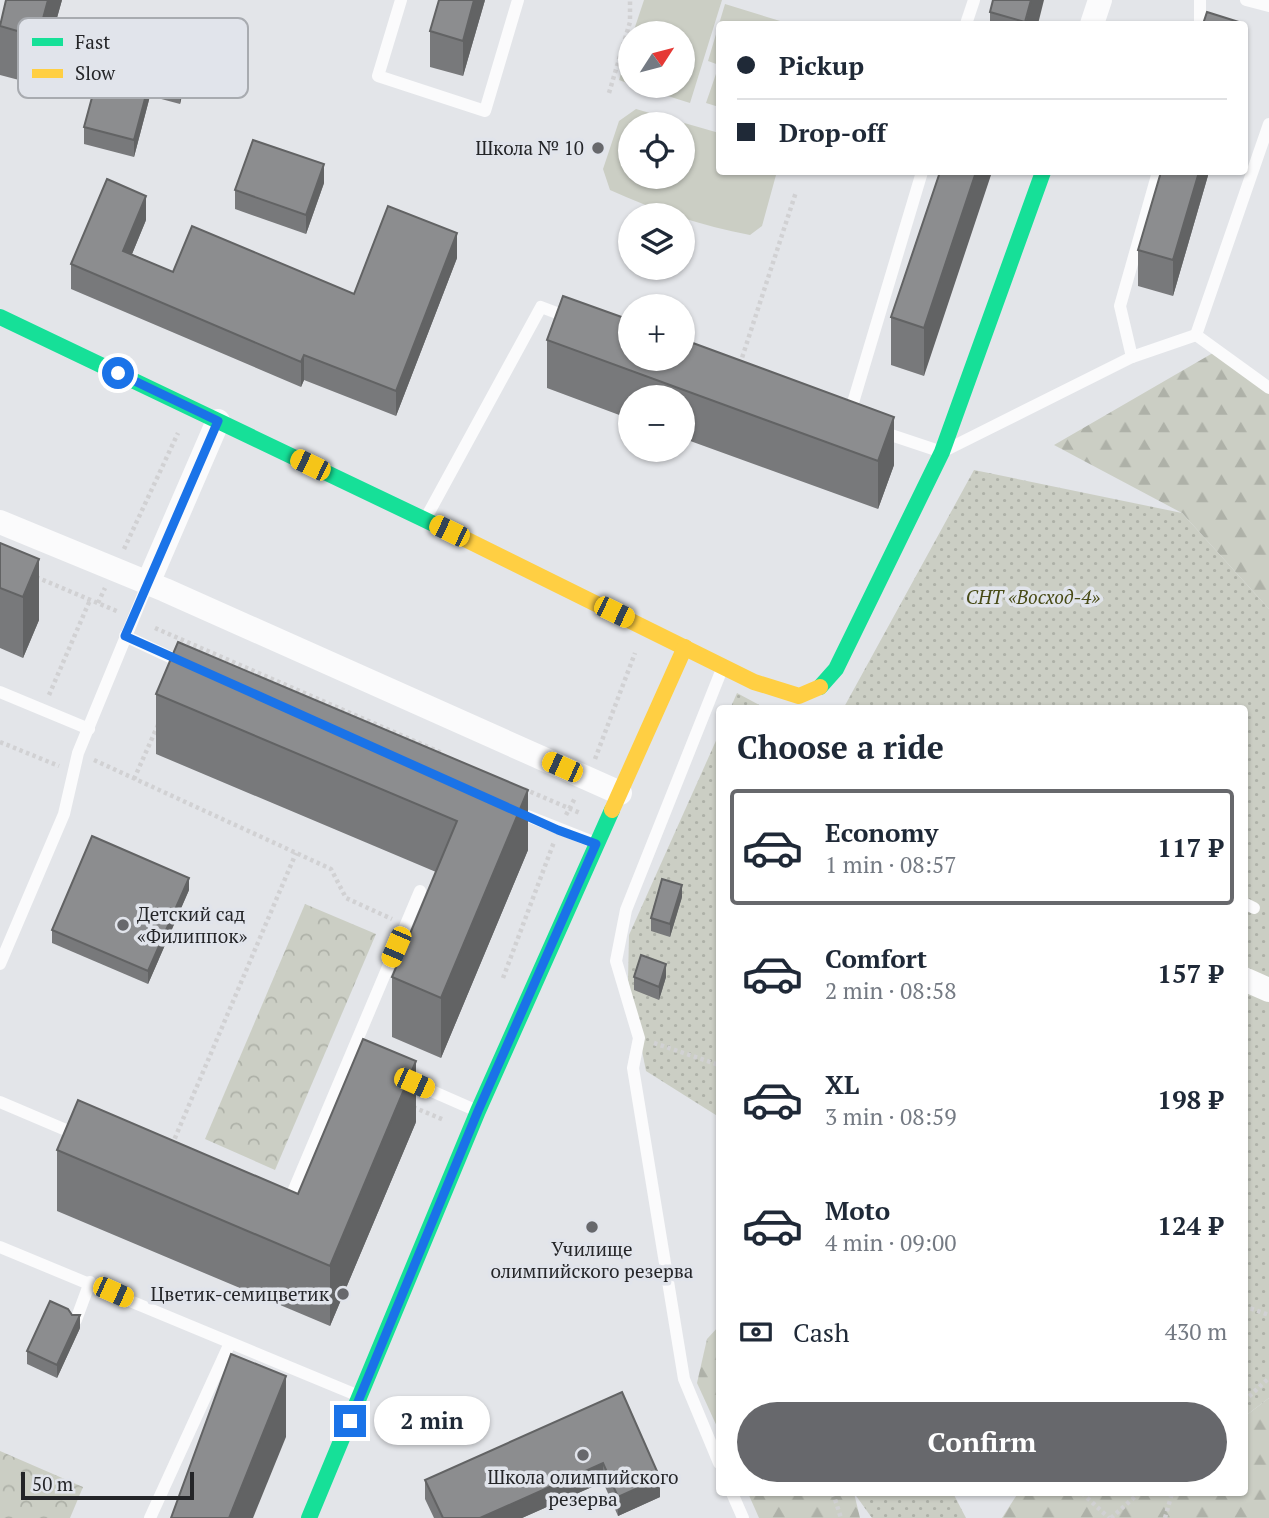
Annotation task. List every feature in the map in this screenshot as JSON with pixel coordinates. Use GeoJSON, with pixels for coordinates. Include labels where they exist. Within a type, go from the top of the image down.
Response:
{"type":"FeatureCollection","features":[{"type":"Feature","properties":{"kind":"street"},"geometry":{"type":"LineString","coordinates":[[1093,21],[1100,0]]}},
{"type":"Feature","properties":{"kind":"street"},"geometry":{"type":"LineString","coordinates":[[0,317],[425,519],[723,666],[787,695],[814,702],[836,669],[942,452],[1042,175]]}},
{"type":"Feature","properties":{"kind":"street"},"geometry":{"type":"LineString","coordinates":[[148,583],[218,421]]}},
{"type":"Feature","properties":{"kind":"street"},"geometry":{"type":"LineString","coordinates":[[0,522],[148,583],[620,793]]}},
{"type":"Feature","properties":{"kind":"street"},"geometry":{"type":"LineString","coordinates":[[309,1518],[478,1111],[685,647]]}},
{"type":"Feature","properties":{"kind":"street"},"geometry":{"type":"LineString","coordinates":[[1248,981],[1269,990]]}},
{"type":"Feature","properties":{"kind":"lane"},"geometry":{"type":"LineString","coordinates":[[401,0],[378,76],[485,111],[518,0]]}},
{"type":"Feature","properties":{"kind":"lane"},"geometry":{"type":"LineString","coordinates":[[968,21],[974,0]]}},
{"type":"Feature","properties":{"kind":"lane"},"geometry":{"type":"LineString","coordinates":[[1200,0],[1200,21]]}},
{"type":"Feature","properties":{"kind":"lane"},"geometry":{"type":"LineString","coordinates":[[1246,0],[1269,6]]}},
{"type":"Feature","properties":{"kind":"lane"},"geometry":{"type":"LineString","coordinates":[[1196,335],[1269,124]]}},
{"type":"Feature","properties":{"kind":"lane"},"geometry":{"type":"LineString","coordinates":[[921,175],[853,422],[942,452],[1132,357],[1196,335]]}},
{"type":"Feature","properties":{"kind":"lane"},"geometry":{"type":"LineString","coordinates":[[1132,357],[1119,306],[1157,175]]}},
{"type":"Feature","properties":{"kind":"lane"},"geometry":{"type":"LineString","coordinates":[[425,519],[541,307],[579,321]]}},
{"type":"Feature","properties":{"kind":"lane"},"geometry":{"type":"LineString","coordinates":[[1196,335],[1269,388]]}},
{"type":"Feature","properties":{"kind":"lane"},"geometry":{"type":"LineString","coordinates":[[0,964],[64,814],[78,753],[148,583]]}},
{"type":"Feature","properties":{"kind":"lane"},"geometry":{"type":"LineString","coordinates":[[125,636],[198,669]]}},
{"type":"Feature","properties":{"kind":"lane"},"geometry":{"type":"LineString","coordinates":[[716,1456],[684,1379],[633,1068],[639,1038],[616,961],[626,910],[723,666]]}},
{"type":"Feature","properties":{"kind":"lane"},"geometry":{"type":"LineString","coordinates":[[0,692],[89,729]]}},
{"type":"Feature","properties":{"kind":"lane"},"geometry":{"type":"LineString","coordinates":[[507,807],[596,844]]}},
{"type":"Feature","properties":{"kind":"lane"},"geometry":{"type":"LineString","coordinates":[[281,1221],[356,1058],[420,891]]}},
{"type":"Feature","properties":{"kind":"lane"},"geometry":{"type":"LineString","coordinates":[[386,1071],[478,1111]]}},
{"type":"Feature","properties":{"kind":"lane"},"geometry":{"type":"LineString","coordinates":[[0,1102],[87,1139]]}},
{"type":"Feature","properties":{"kind":"lane"},"geometry":{"type":"LineString","coordinates":[[0,1247],[360,1396]]}},
{"type":"Feature","properties":{"kind":"lane"},"geometry":{"type":"LineString","coordinates":[[76,1320],[90,1282]]}},
{"type":"Feature","properties":{"kind":"lane"},"geometry":{"type":"LineString","coordinates":[[150,1518],[230,1343]]}},
{"type":"Feature","properties":{"kind":"lane"},"geometry":{"type":"LineString","coordinates":[[733,1496],[743,1518]]}},
{"type":"Feature","properties":{"kind":"path"},"geometry":{"type":"LineString","coordinates":[[609,93],[630,22],[630,0]]}},
{"type":"Feature","properties":{"kind":"path"},"geometry":{"type":"LineString","coordinates":[[739,366],[796,191]]}},
{"type":"Feature","properties":{"kind":"path"},"geometry":{"type":"LineString","coordinates":[[98,603],[182,423]]}},
{"type":"Feature","properties":{"kind":"path"},"geometry":{"type":"LineString","coordinates":[[26,573],[454,759]]}},
{"type":"Feature","properties":{"kind":"path"},"geometry":{"type":"LineString","coordinates":[[42,711],[90,600]]}},
{"type":"Feature","properties":{"kind":"path"},"geometry":{"type":"LineString","coordinates":[[134,779],[163,715]]}},
{"type":"Feature","properties":{"kind":"path"},"geometry":{"type":"LineString","coordinates":[[0,742],[73,772]]}},
{"type":"Feature","properties":{"kind":"path"},"geometry":{"type":"LineString","coordinates":[[78,753],[331,869],[346,898],[384,916]]}},
{"type":"Feature","properties":{"kind":"path"},"geometry":{"type":"LineString","coordinates":[[518,786],[606,824]]}},
{"type":"Feature","properties":{"kind":"path"},"geometry":{"type":"LineString","coordinates":[[167,1158],[296,853]]}},
{"type":"Feature","properties":{"kind":"path"},"geometry":{"type":"LineString","coordinates":[[639,1038],[716,1064]]}},
{"type":"Feature","properties":{"kind":"path"},"geometry":{"type":"LineString","coordinates":[[403,1102],[470,1131]]}},
{"type":"Feature","properties":{"kind":"path"},"geometry":{"type":"LineString","coordinates":[[1248,1307],[1269,1315]]}},
{"type":"Feature","properties":{"kind":"path"},"geometry":{"type":"LineString","coordinates":[[1248,1397],[1269,1378]]}},
{"type":"Feature","properties":{"kind":"path"},"geometry":{"type":"LineString","coordinates":[[834,1496],[841,1518]]}},
{"type":"Feature","properties":{"kind":"path"},"geometry":{"type":"LineString","coordinates":[[1085,1496],[1110,1518],[1136,1496]]}},
{"type":"Feature","properties":{"kind":"path"},"geometry":{"type":"LineString","coordinates":[[1165,1518],[1171,1496]]}},
{"type":"Feature","properties":{"kind":"green space"},"geometry":{"type":"Polygon","coordinates":[[[644,0],[722,0],[695,87],[695,21],[637,21],[644,0]]]}},
{"type":"Feature","properties":{"kind":"green space"},"geometry":{"type":"Polygon","coordinates":[[[725,4],[780,21],[720,21],[725,4]]]}},
{"type":"Feature","properties":{"kind":"green space"},"geometry":{"type":"Polygon","coordinates":[[[716,34],[716,64],[708,61],[716,34]]]}},
{"type":"Feature","properties":{"kind":"green space"},"geometry":{"type":"Polygon","coordinates":[[[716,74],[716,106],[706,103],[716,74]]]}},
{"type":"Feature","properties":{"kind":"green space"},"geometry":{"type":"Polygon","coordinates":[[[674,98],[692,98],[690,103],[674,98]]]}},
{"type":"Feature","properties":{"kind":"green space"},"geometry":{"type":"Polygon","coordinates":[[[618,124],[618,189],[695,189],[695,126],[716,132],[716,175],[776,175],[762,226],[750,235],[695,222],[695,203],[642,203],[610,190],[603,169],[618,124]]]}},
{"type":"Feature","properties":{"kind":"green space"},"geometry":{"type":"Polygon","coordinates":[[[1218,350],[1269,389],[1269,609],[1182,513],[1054,445],[1218,350]]]}},
{"type":"Feature","properties":{"kind":"green space","name":"СНТ «Восход-4»"},"geometry":{"type":"Polygon","coordinates":[[[974,470],[1182,513],[1269,609],[1269,1398],[1248,1414],[1248,705],[845,705],[974,470]]]}},
{"type":"Feature","properties":{"kind":"green space"},"geometry":{"type":"Polygon","coordinates":[[[737,693],[760,705],[732,705],[737,693]]]}},
{"type":"Feature","properties":{"kind":"green space"},"geometry":{"type":"Polygon","coordinates":[[[716,741],[716,1115],[646,1071],[628,980],[629,935],[716,741]]]}},
{"type":"Feature","properties":{"kind":"green space"},"geometry":{"type":"Polygon","coordinates":[[[305,904],[376,934],[275,1170],[205,1139],[305,904]]]}},
{"type":"Feature","properties":{"kind":"green space"},"geometry":{"type":"Polygon","coordinates":[[[716,1329],[716,1424],[697,1383],[707,1339],[716,1329]]]}},
{"type":"Feature","properties":{"kind":"green space"},"geometry":{"type":"Polygon","coordinates":[[[1269,1398],[1269,1518],[1002,1518],[1016,1496],[1248,1496],[1248,1414],[1269,1398]]]}},
{"type":"Feature","properties":{"kind":"green space"},"geometry":{"type":"Polygon","coordinates":[[[0,1451],[83,1487],[70,1518],[0,1518],[0,1451]]]}},
{"type":"Feature","properties":{"kind":"green space"},"geometry":{"type":"Polygon","coordinates":[[[749,1496],[855,1496],[860,1518],[759,1518],[749,1496]]]}},
{"type":"Feature","properties":{"kind":"green space"},"geometry":{"type":"Polygon","coordinates":[[[856,1496],[955,1496],[966,1518],[872,1518],[856,1496]]]}},
{"type":"Feature","properties":{"kind":"building"},"geometry":{"type":"Polygon","coordinates":[[[6,0],[48,0],[43,18],[18,18],[18,31],[0,26],[6,0]]]}},
{"type":"Feature","properties":{"kind":"building"},"geometry":{"type":"Polygon","coordinates":[[[439,0],[474,0],[463,41],[430,31],[439,0]]]}},
{"type":"Feature","properties":{"kind":"building"},"geometry":{"type":"Polygon","coordinates":[[[993,0],[1031,0],[1025,21],[990,12],[993,0]]]}},
{"type":"Feature","properties":{"kind":"building"},"geometry":{"type":"Polygon","coordinates":[[[1207,12],[1236,21],[1204,21],[1207,12]]]}},
{"type":"Feature","properties":{"kind":"building"},"geometry":{"type":"Polygon","coordinates":[[[92,98],[145,98],[134,140],[84,127],[92,98]]]}},
{"type":"Feature","properties":{"kind":"building"},"geometry":{"type":"Polygon","coordinates":[[[253,140],[324,164],[306,215],[235,190],[253,140]]]}},
{"type":"Feature","properties":{"kind":"building"},"geometry":{"type":"Polygon","coordinates":[[[939,175],[975,175],[924,328],[891,317],[939,175]]]}},
{"type":"Feature","properties":{"kind":"building"},"geometry":{"type":"Polygon","coordinates":[[[1160,175],[1198,175],[1173,260],[1138,250],[1160,175]]]}},
{"type":"Feature","properties":{"kind":"building"},"geometry":{"type":"Polygon","coordinates":[[[107,179],[146,196],[123,251],[173,272],[192,226],[354,294],[388,206],[457,233],[396,391],[304,355],[301,362],[71,264],[107,179]]]}},
{"type":"Feature","properties":{"kind":"building"},"geometry":{"type":"Polygon","coordinates":[[[563,296],[618,316],[618,366],[547,340],[563,296]]]}},
{"type":"Feature","properties":{"kind":"building"},"geometry":{"type":"Polygon","coordinates":[[[695,344],[894,417],[878,461],[695,394],[695,385],[670,385],[632,371],[695,371],[695,344]]]}},
{"type":"Feature","properties":{"kind":"building"},"geometry":{"type":"Polygon","coordinates":[[[0,543],[39,559],[23,597],[0,588],[0,543]]]}},
{"type":"Feature","properties":{"kind":"building"},"geometry":{"type":"Polygon","coordinates":[[[178,642],[528,790],[441,998],[392,977],[457,821],[156,694],[178,642]]]}},
{"type":"Feature","properties":{"kind":"building"},"geometry":{"type":"Polygon","coordinates":[[[92,836],[189,878],[148,971],[52,930],[92,836]]]}},
{"type":"Feature","properties":{"kind":"building"},"geometry":{"type":"Polygon","coordinates":[[[662,879],[682,885],[670,924],[651,918],[662,879]]]}},
{"type":"Feature","properties":{"kind":"building"},"geometry":{"type":"Polygon","coordinates":[[[641,955],[666,964],[659,987],[634,977],[641,955]]]}},
{"type":"Feature","properties":{"kind":"building"},"geometry":{"type":"Polygon","coordinates":[[[363,1039],[416,1061],[330,1266],[57,1150],[78,1100],[298,1194],[363,1039]]]}},
{"type":"Feature","properties":{"kind":"building"},"geometry":{"type":"Polygon","coordinates":[[[50,1301],[68,1309],[72,1315],[80,1315],[57,1365],[27,1351],[50,1301]]]}},
{"type":"Feature","properties":{"kind":"building"},"geometry":{"type":"Polygon","coordinates":[[[231,1354],[286,1376],[229,1518],[171,1518],[231,1354]]]}},
{"type":"Feature","properties":{"kind":"building","name":"Школа олимпийского резерва"},"geometry":{"type":"Polygon","coordinates":[[[622,1392],[660,1478],[618,1497],[603,1463],[480,1518],[443,1518],[425,1480],[622,1392]]]}},
{"type":"Feature","properties":{"kind":"traffic: fast"},"geometry":{"type":"LineString","coordinates":[[820,687],[836,669],[942,452],[1042,175]]}},
{"type":"Feature","properties":{"kind":"traffic: fast"},"geometry":{"type":"LineString","coordinates":[[0,317],[463,538]]}},
{"type":"Feature","properties":{"kind":"traffic: fast"},"geometry":{"type":"LineString","coordinates":[[309,1518],[478,1111],[612,810]]}},
{"type":"Feature","properties":{"kind":"traffic: slow"},"geometry":{"type":"LineString","coordinates":[[463,538],[754,682],[799,696],[820,687]]}},
{"type":"Feature","properties":{"kind":"traffic: slow"},"geometry":{"type":"LineString","coordinates":[[612,810],[685,647]]}},
{"type":"Feature","properties":{"kind":"place","name":"Школа № 10"},"geometry":{"type":"Point","coordinates":[598,148]}},
{"type":"Feature","properties":{"kind":"place","name":"Детский сад «Филиппок»"},"geometry":{"type":"Point","coordinates":[123,925]}},
{"type":"Feature","properties":{"kind":"place","name":"Училище олимпийского резерва"},"geometry":{"type":"Point","coordinates":[592,1227]}},
{"type":"Feature","properties":{"kind":"place","name":"Цветик-семицветик"},"geometry":{"type":"Point","coordinates":[343,1294]}},
{"type":"Feature","properties":{"kind":"place","name":"Школа олимпийского резерва"},"geometry":{"type":"Point","coordinates":[583,1455]}},
{"type":"Feature","properties":{"kind":"route"},"geometry":{"type":"LineString","coordinates":[[118,373],[218,421],[125,636],[558,830],[596,844],[478,1111],[350,1421]]}}]}
